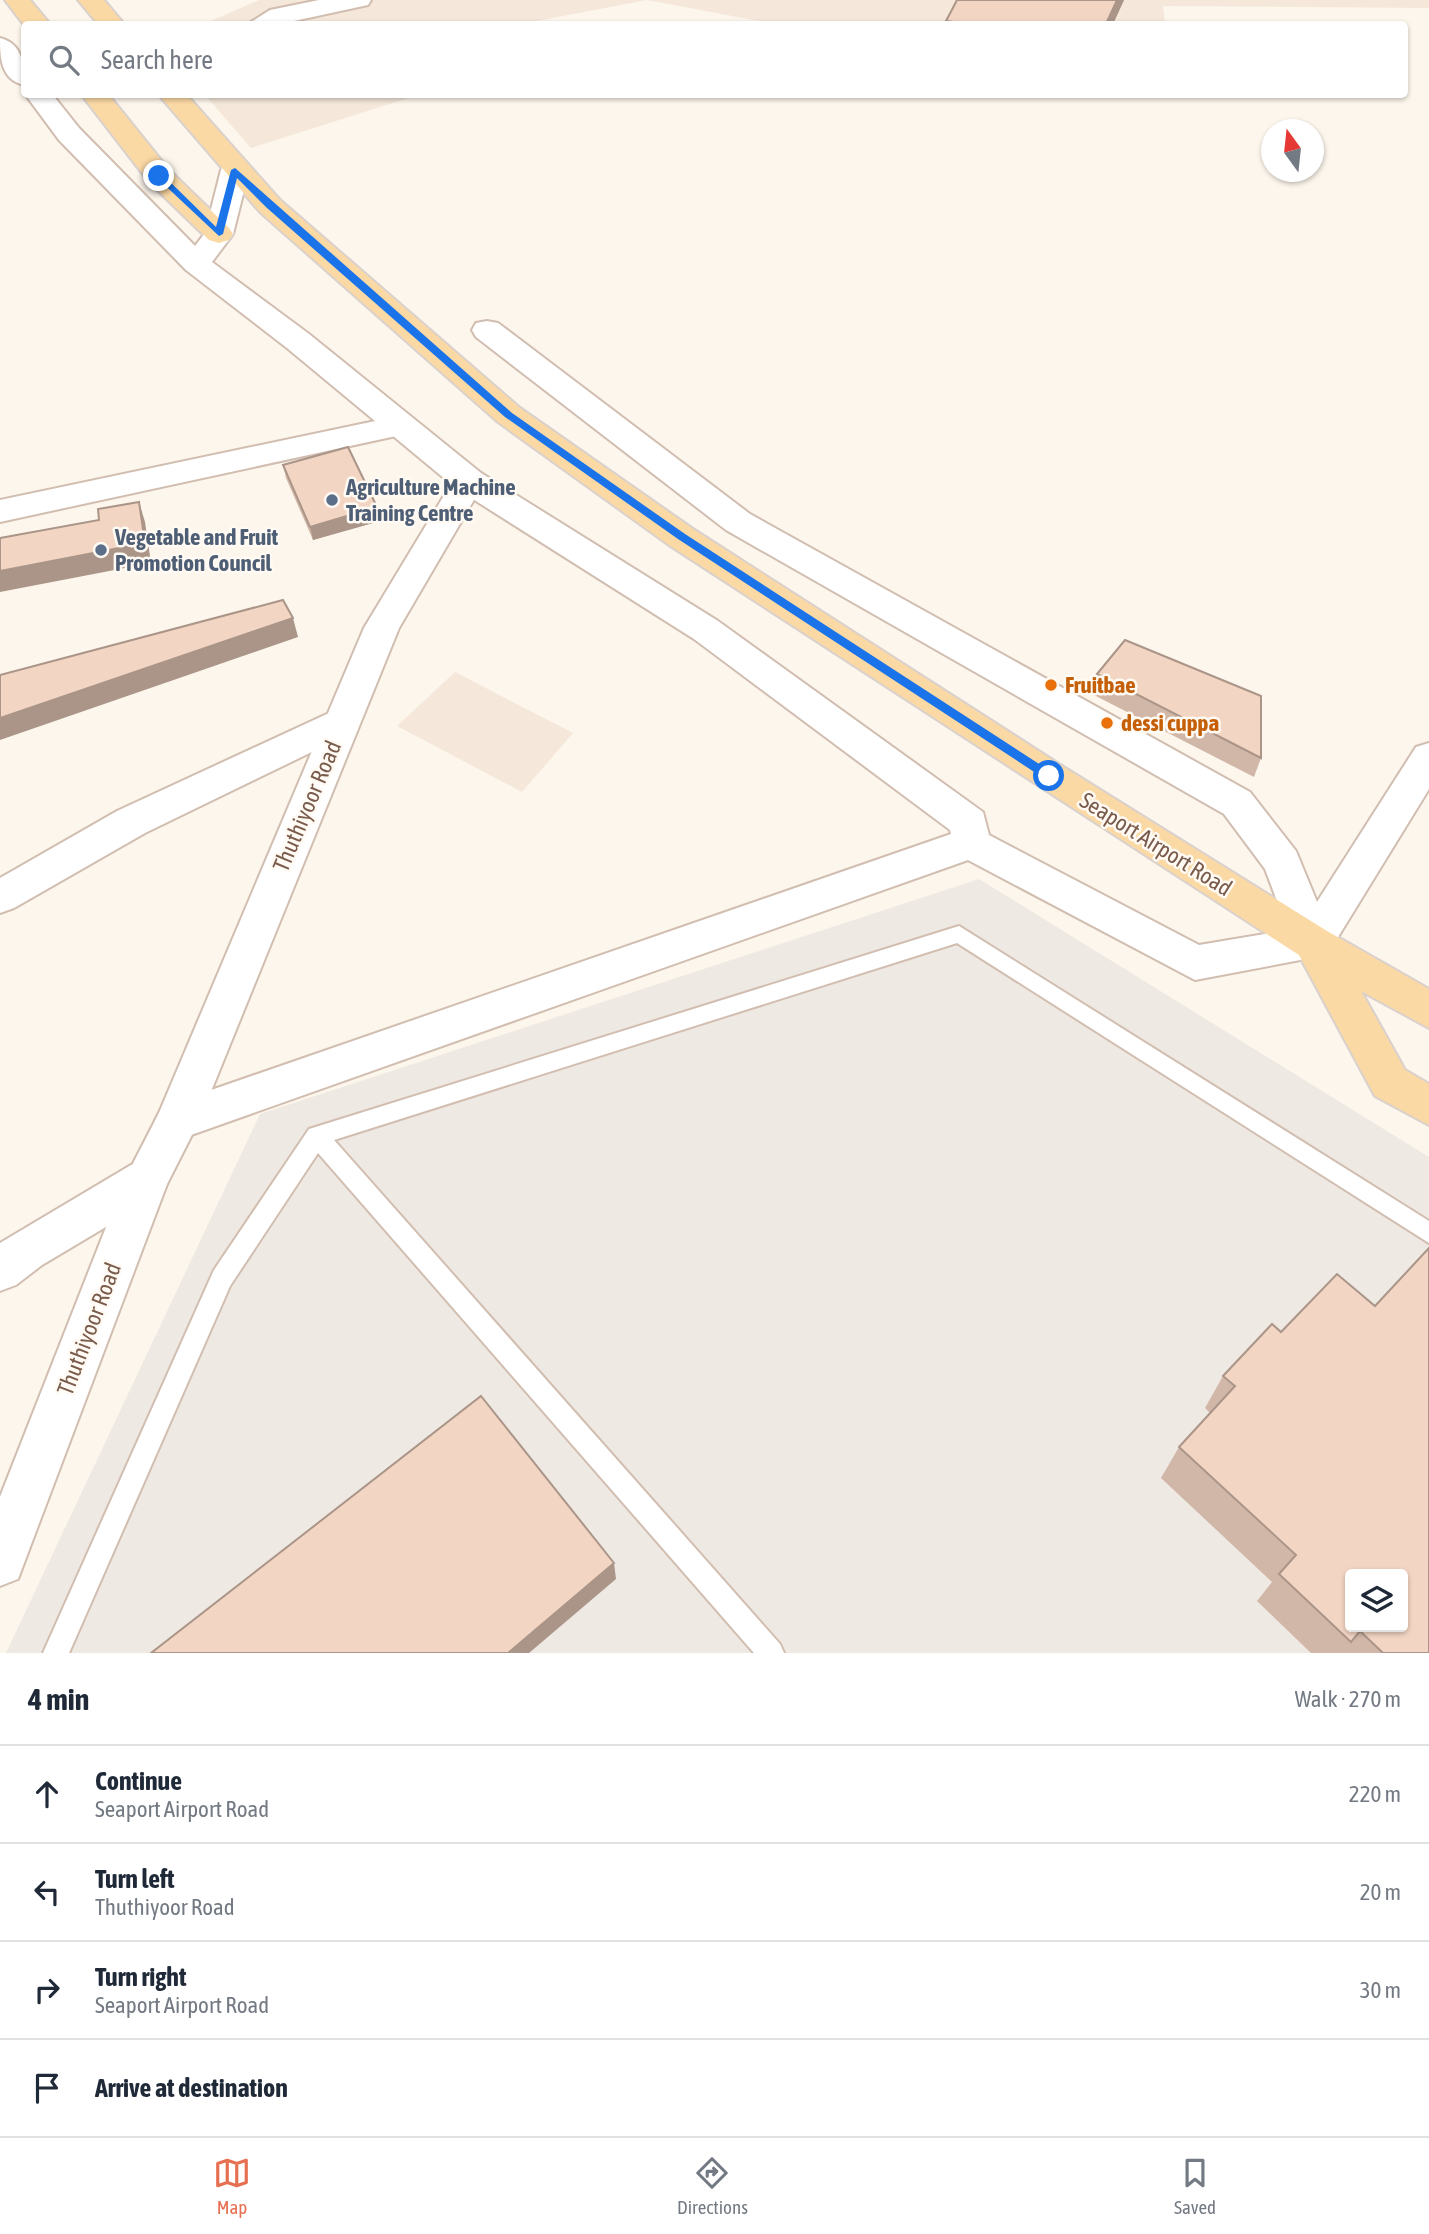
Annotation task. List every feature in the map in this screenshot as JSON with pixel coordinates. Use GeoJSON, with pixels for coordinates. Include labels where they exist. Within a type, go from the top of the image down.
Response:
{"type":"FeatureCollection","features":[{"type":"Feature","properties":{"kind":"main road"},"geometry":{"type":"LineString","coordinates":[[17,0],[34,21]]}},
{"type":"Feature","properties":{"kind":"main road"},"geometry":{"type":"LineString","coordinates":[[90,0],[108,21]]}},
{"type":"Feature","properties":{"kind":"main road"},"geometry":{"type":"LineString","coordinates":[[97,98],[159,176],[219,234]]}},
{"type":"Feature","properties":{"kind":"main road","name":"Seaport Airport Road"},"geometry":{"type":"LineString","coordinates":[[174,98],[235,170],[270,206],[519,423],[681,537],[1313,943],[1429,1010]]}},
{"type":"Feature","properties":{"kind":"main road"},"geometry":{"type":"LineString","coordinates":[[1313,943],[1390,1083],[1429,1107]]}},
{"type":"Feature","properties":{"kind":"street"},"geometry":{"type":"LineString","coordinates":[[267,21],[279,15],[359,0]]}},
{"type":"Feature","properties":{"kind":"street"},"geometry":{"type":"LineString","coordinates":[[0,46],[21,73]]}},
{"type":"Feature","properties":{"kind":"street"},"geometry":{"type":"LineString","coordinates":[[41,98],[69,134],[196,264],[298,341],[469,481],[706,630],[969,823],[971,843]]}},
{"type":"Feature","properties":{"kind":"street"},"geometry":{"type":"LineString","coordinates":[[196,264],[219,234],[235,170]]}},
{"type":"Feature","properties":{"kind":"street"},"geometry":{"type":"LineString","coordinates":[[487,330],[738,522],[1237,803],[1282,862],[1313,943]]}},
{"type":"Feature","properties":{"kind":"street"},"geometry":{"type":"LineString","coordinates":[[0,511],[400,426]]}},
{"type":"Feature","properties":{"kind":"street","name":"Thuthiyoor Road"},"geometry":{"type":"LineString","coordinates":[[0,1561],[147,1179],[177,1121],[382,628],[469,481]]}},
{"type":"Feature","properties":{"kind":"street"},"geometry":{"type":"LineString","coordinates":[[0,897],[131,822],[342,721]]}},
{"type":"Feature","properties":{"kind":"street"},"geometry":{"type":"LineString","coordinates":[[177,1121],[971,843],[1195,963],[1313,943],[1429,757]]}},
{"type":"Feature","properties":{"kind":"street"},"geometry":{"type":"LineString","coordinates":[[0,1270],[26,1250],[147,1179]]}},
{"type":"Feature","properties":{"kind":"lane"},"geometry":{"type":"LineString","coordinates":[[57,1653],[222,1278],[317,1136],[959,934],[1429,1233]]}},
{"type":"Feature","properties":{"kind":"lane"},"geometry":{"type":"LineString","coordinates":[[317,1136],[771,1653]]}},
{"type":"Feature","properties":{"kind":"shaded area"},"geometry":{"type":"Polygon","coordinates":[[[259,0],[647,0],[537,21],[211,21],[259,0]]]}},
{"type":"Feature","properties":{"kind":"shaded area"},"geometry":{"type":"Polygon","coordinates":[[[647,0],[1429,0],[1429,8],[1163,6],[1165,21],[759,21],[647,0]]]}},
{"type":"Feature","properties":{"kind":"shaded area"},"geometry":{"type":"Polygon","coordinates":[[[208,98],[409,98],[251,148],[208,98]]]}},
{"type":"Feature","properties":{"kind":"shaded area"},"geometry":{"type":"Polygon","coordinates":[[[455,672],[573,733],[522,792],[397,726],[455,672]]]}},
{"type":"Feature","properties":{"kind":"shaded area"},"geometry":{"type":"Polygon","coordinates":[[[979,879],[1429,1157],[1429,1653],[6,1653],[260,1114],[979,879]]]}},
{"type":"Feature","properties":{"kind":"building"},"geometry":{"type":"Polygon","coordinates":[[[957,0],[1117,0],[1107,21],[946,21],[957,0]]]}},
{"type":"Feature","properties":{"kind":"building","name":"Agriculture Machine Training Centre"},"geometry":{"type":"Polygon","coordinates":[[[348,447],[377,507],[310,527],[283,465],[348,447]]]}},
{"type":"Feature","properties":{"kind":"building"},"geometry":{"type":"Polygon","coordinates":[[[139,502],[145,543],[0,571],[0,538],[99,520],[98,509],[139,502]]]}},
{"type":"Feature","properties":{"kind":"building"},"geometry":{"type":"Polygon","coordinates":[[[283,600],[293,618],[0,718],[0,675],[283,600]]]}},
{"type":"Feature","properties":{"kind":"building"},"geometry":{"type":"Polygon","coordinates":[[[1125,640],[1261,696],[1261,758],[1097,674],[1125,640]]]}},
{"type":"Feature","properties":{"kind":"building"},"geometry":{"type":"Polygon","coordinates":[[[1429,1248],[1429,1653],[1383,1653],[1361,1632],[1408,1632],[1408,1569],[1345,1569],[1345,1632],[1359,1632],[1351,1642],[1279,1574],[1296,1555],[1179,1447],[1235,1386],[1223,1376],[1272,1324],[1281,1332],[1337,1274],[1375,1306],[1429,1248]]]}},
{"type":"Feature","properties":{"kind":"building"},"geometry":{"type":"Polygon","coordinates":[[[481,1396],[614,1563],[508,1653],[151,1653],[481,1396]]]}},
{"type":"Feature","properties":{"kind":"place","name":"Agriculture Machine Training Centre"},"geometry":{"type":"Point","coordinates":[332,500]}},
{"type":"Feature","properties":{"kind":"place","name":"Vegetable and Fruit Promotion Council"},"geometry":{"type":"Point","coordinates":[101,550]}},
{"type":"Feature","properties":{"kind":"place","name":"Fruitbae"},"geometry":{"type":"Point","coordinates":[1051,685]}},
{"type":"Feature","properties":{"kind":"place","name":"dessi cuppa"},"geometry":{"type":"Point","coordinates":[1107,723]}},
{"type":"Feature","properties":{"kind":"route"},"geometry":{"type":"LineString","coordinates":[[159,176],[219,234],[235,170],[270,206],[509,415],[681,537],[1049,776]]}}]}
